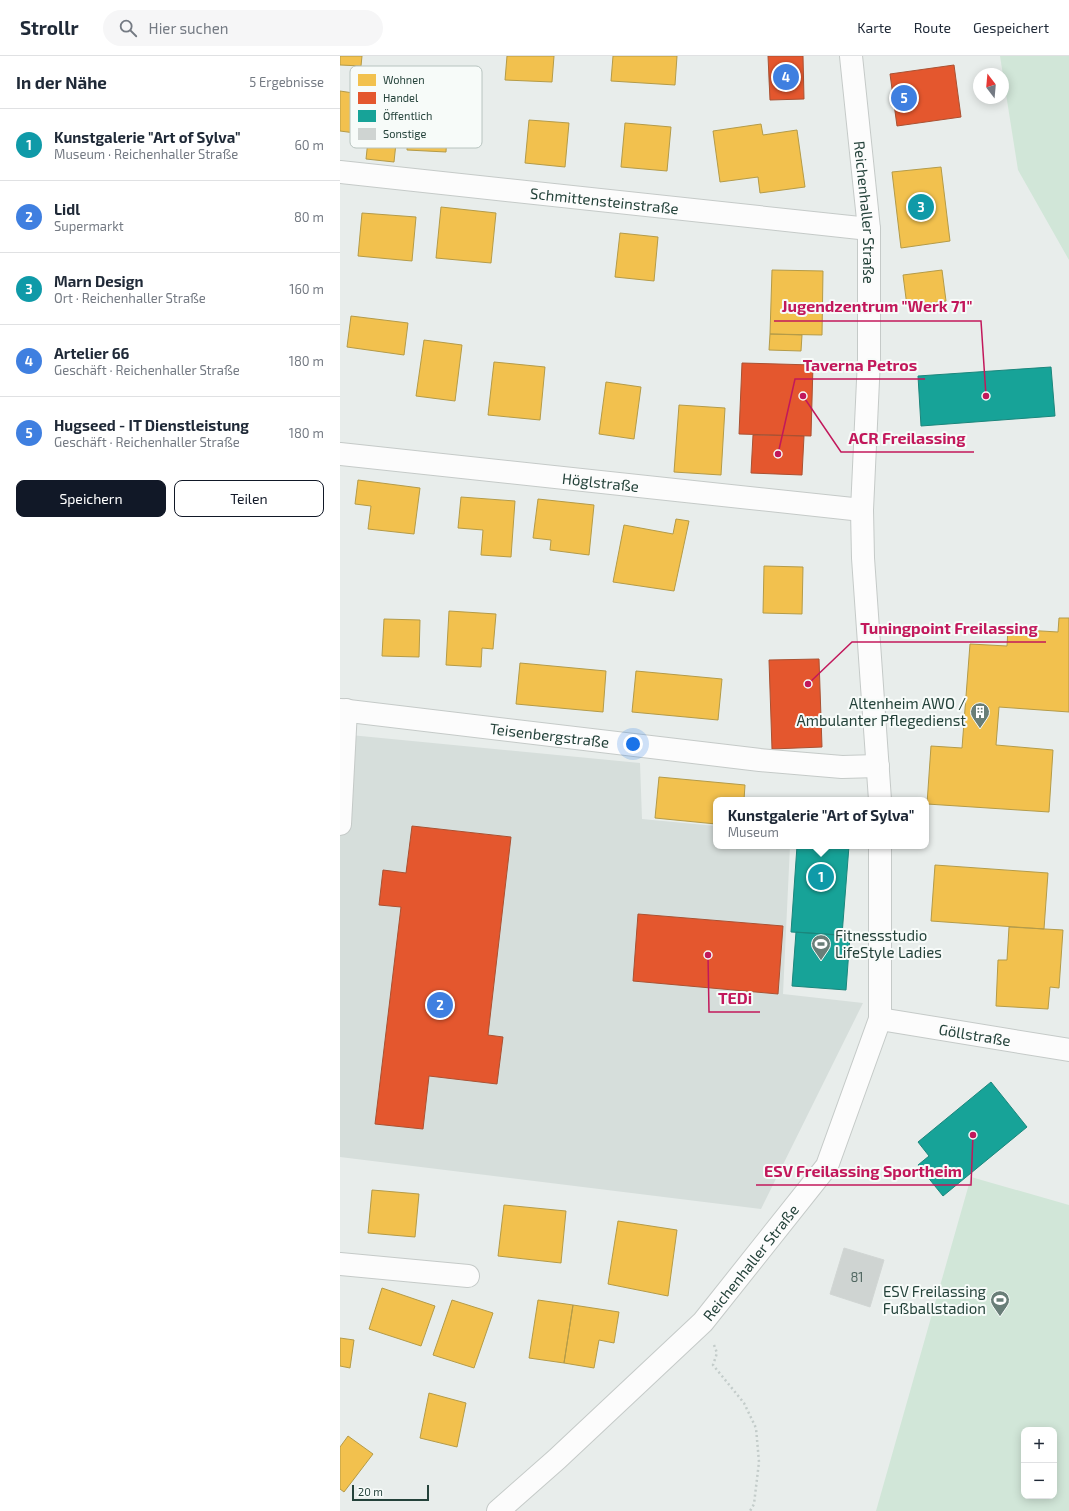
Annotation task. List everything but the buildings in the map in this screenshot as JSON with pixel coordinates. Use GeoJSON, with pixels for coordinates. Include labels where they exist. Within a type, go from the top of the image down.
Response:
{"type":"FeatureCollection","features":[{"type":"Feature","properties":{"kind":"street","name":"Reichenhaller Straße"},"geometry":{"type":"LineString","coordinates":[[851,56],[869,229],[869,359],[862,510],[863,558],[880,797]]}},
{"type":"Feature","properties":{"kind":"street","name":"Schmittensteinstraße"},"geometry":{"type":"LineString","coordinates":[[340,172],[869,229]]}},
{"type":"Feature","properties":{"kind":"street","name":"Höglstraße"},"geometry":{"type":"LineString","coordinates":[[340,454],[862,510]]}},
{"type":"Feature","properties":{"kind":"street","name":"Teisenbergstraße"},"geometry":{"type":"LineString","coordinates":[[343,710],[760,760],[842,767],[878,766]]}},
{"type":"Feature","properties":{"kind":"street"},"geometry":{"type":"LineString","coordinates":[[340,824],[343,710]]}},
{"type":"Feature","properties":{"kind":"street","name":"Reichenhaller Straße"},"geometry":{"type":"LineString","coordinates":[[498,1511],[563,1454],[704,1322],[827,1166],[880,1019],[880,849]]}},
{"type":"Feature","properties":{"kind":"street","name":"Göllstraße"},"geometry":{"type":"LineString","coordinates":[[880,1019],[1069,1050]]}},
{"type":"Feature","properties":{"kind":"street"},"geometry":{"type":"LineString","coordinates":[[340,1264],[468,1276]]}},
{"type":"Feature","properties":{"kind":"path"},"geometry":{"type":"LineString","coordinates":[[713,1365],[744,1403],[756,1428],[759,1462],[754,1504],[750,1511]]}},
{"type":"Feature","properties":{"kind":"shaded area"},"geometry":{"type":"Polygon","coordinates":[[[340,734],[640,763],[642,819],[713,826],[713,849],[790,849],[783,994],[863,1003],[761,1209],[340,1157],[340,734]]]}},
{"type":"Feature","properties":{"kind":"green space"},"geometry":{"type":"Polygon","coordinates":[[[1000,56],[1069,56],[1069,260],[1018,170],[1008,104],[1009,104],[1009,68],[1002,68],[1000,56]]]}},
{"type":"Feature","properties":{"kind":"green space","name":"ESV Freilassing Fußballstadion"},"geometry":{"type":"Polygon","coordinates":[[[971,1177],[1069,1205],[1069,1511],[876,1511],[971,1177]]]}},
{"type":"Feature","properties":{"kind":"place","name":"Artelier 66"},"geometry":{"type":"Point","coordinates":[786,77]}},
{"type":"Feature","properties":{"kind":"place","name":"Hugseed - IT Dienstleistung"},"geometry":{"type":"Point","coordinates":[904,98]}},
{"type":"Feature","properties":{"kind":"place","name":"Marn Design"},"geometry":{"type":"Point","coordinates":[921,207]}},
{"type":"Feature","properties":{"kind":"place","name":"ACR Freilassing"},"geometry":{"type":"Point","coordinates":[803,396]}},
{"type":"Feature","properties":{"kind":"place","name":"Jugendzentrum \"Werk 71\""},"geometry":{"type":"Point","coordinates":[986,396]}},
{"type":"Feature","properties":{"kind":"place","name":"Taverna Petros"},"geometry":{"type":"Point","coordinates":[778,454]}},
{"type":"Feature","properties":{"kind":"place","name":"Tuningpoint Freilassing"},"geometry":{"type":"Point","coordinates":[808,684]}},
{"type":"Feature","properties":{"kind":"place","name":"Altenheim AWO / Ambulanter Pflegedienst"},"geometry":{"type":"Point","coordinates":[980,729]}},
{"type":"Feature","properties":{"kind":"place","name":"Kunstgalerie \"Art of Sylva\""},"geometry":{"type":"Point","coordinates":[821,877]}},
{"type":"Feature","properties":{"kind":"place","name":"TEDi"},"geometry":{"type":"Point","coordinates":[708,955]}},
{"type":"Feature","properties":{"kind":"place","name":"Fitnessstudio LifeStyle Ladies"},"geometry":{"type":"Point","coordinates":[821,961]}},
{"type":"Feature","properties":{"kind":"place","name":"Lidl"},"geometry":{"type":"Point","coordinates":[440,1005]}},
{"type":"Feature","properties":{"kind":"place","name":"ESV Freilassing Sportheim"},"geometry":{"type":"Point","coordinates":[973,1135]}},
{"type":"Feature","properties":{"kind":"place","name":"ESV Freilassing Fußballstadion"},"geometry":{"type":"Point","coordinates":[1000,1317]}}]}
